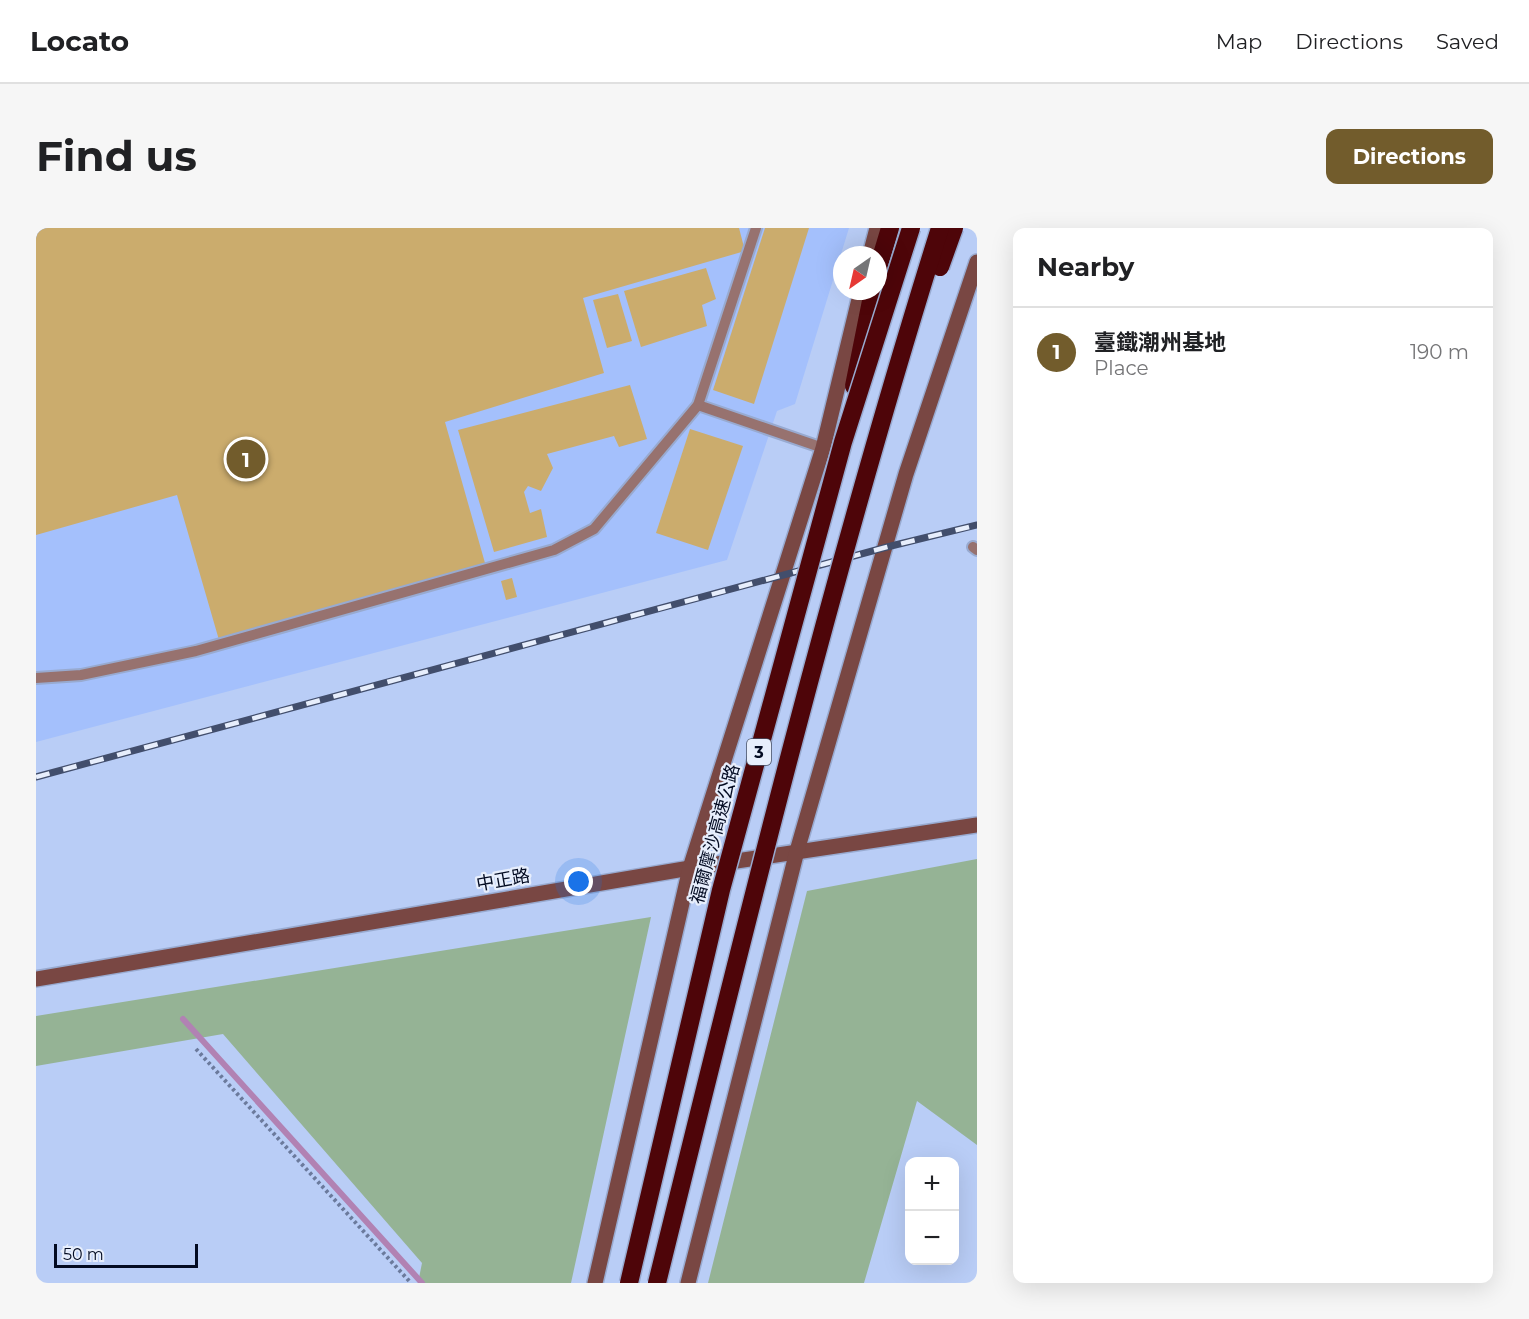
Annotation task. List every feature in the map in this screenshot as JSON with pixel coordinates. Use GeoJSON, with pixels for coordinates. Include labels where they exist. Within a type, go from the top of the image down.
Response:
{"type":"FeatureCollection","features":[{"type":"Feature","properties":{"kind":"highway"},"geometry":{"type":"LineString","coordinates":[[885,246],[890,228]]}},
{"type":"Feature","properties":{"kind":"highway","name":"福爾摩沙高速公路"},"geometry":{"type":"LineString","coordinates":[[629,1283],[721,890],[843,442],[911,228]]}},
{"type":"Feature","properties":{"kind":"highway","name":"3"},"geometry":{"type":"LineString","coordinates":[[657,1283],[754,894],[862,489],[940,228]]}},
{"type":"Feature","properties":{"kind":"highway"},"geometry":{"type":"LineString","coordinates":[[862,489],[954,228]]}},
{"type":"Feature","properties":{"kind":"highway"},"geometry":{"type":"LineString","coordinates":[[843,442],[871,300]]}},
{"type":"Feature","properties":{"kind":"street"},"geometry":{"type":"LineString","coordinates":[[872,246],[877,228]]}},
{"type":"Feature","properties":{"kind":"street"},"geometry":{"type":"LineString","coordinates":[[688,1283],[797,852],[887,547],[906,474],[977,262]]}},
{"type":"Feature","properties":{"kind":"street"},"geometry":{"type":"LineString","coordinates":[[595,1283],[690,868],[823,448],[859,300]]}},
{"type":"Feature","properties":{"kind":"street","name":"中正路"},"geometry":{"type":"LineString","coordinates":[[36,979],[690,868],[977,825]]}},
{"type":"Feature","properties":{"kind":"lane"},"geometry":{"type":"LineString","coordinates":[[36,678],[81,675],[196,651],[554,550],[594,530],[698,405],[756,228]]}},
{"type":"Feature","properties":{"kind":"lane"},"geometry":{"type":"LineString","coordinates":[[698,405],[823,448]]}},
{"type":"Feature","properties":{"kind":"path"},"geometry":{"type":"LineString","coordinates":[[195,1049],[411,1283]]}},
{"type":"Feature","properties":{"kind":"shaded area"},"geometry":{"type":"Polygon","coordinates":[[[36,228],[849,228],[843,246],[833,246],[833,280],[795,404],[777,411],[727,560],[36,742],[36,228]]]}},
{"type":"Feature","properties":{"kind":"green space"},"geometry":{"type":"Polygon","coordinates":[[[977,859],[977,1145],[917,1101],[864,1283],[708,1283],[807,891],[977,859]]]}},
{"type":"Feature","properties":{"kind":"green space"},"geometry":{"type":"Polygon","coordinates":[[[651,917],[571,1283],[418,1283],[422,1263],[223,1034],[36,1066],[36,1016],[651,917]]]}},
{"type":"Feature","properties":{"kind":"building"},"geometry":{"type":"Polygon","coordinates":[[[36,228],[739,228],[745,251],[583,298],[604,373],[445,422],[485,563],[219,640],[177,495],[36,535],[36,228]]]}},
{"type":"Feature","properties":{"kind":"building"},"geometry":{"type":"Polygon","coordinates":[[[765,228],[809,228],[754,404],[713,390],[765,228]]]}},
{"type":"Feature","properties":{"kind":"building"},"geometry":{"type":"Polygon","coordinates":[[[706,268],[716,299],[702,305],[707,326],[641,347],[624,291],[706,268]]]}},
{"type":"Feature","properties":{"kind":"building"},"geometry":{"type":"Polygon","coordinates":[[[618,294],[632,341],[607,348],[593,300],[618,294]]]}},
{"type":"Feature","properties":{"kind":"building"},"geometry":{"type":"Polygon","coordinates":[[[630,385],[647,439],[619,447],[614,436],[547,454],[553,468],[541,491],[528,486],[524,492],[530,513],[541,509],[547,537],[494,552],[458,430],[630,385]]]}},
{"type":"Feature","properties":{"kind":"building"},"geometry":{"type":"Polygon","coordinates":[[[690,429],[743,446],[708,550],[656,533],[690,429]]]}},
{"type":"Feature","properties":{"kind":"building"},"geometry":{"type":"Polygon","coordinates":[[[512,578],[517,597],[506,600],[501,581],[512,578]]]}},
{"type":"Feature","properties":{"kind":"waterway"},"geometry":{"type":"LineString","coordinates":[[183,1019],[422,1283]]}},
{"type":"Feature","properties":{"kind":"railway"},"geometry":{"type":"LineString","coordinates":[[36,777],[887,547],[977,525]]}},
{"type":"Feature","properties":{"kind":"place","name":"臺鐵潮州基地"},"geometry":{"type":"Point","coordinates":[246,459]}}]}
